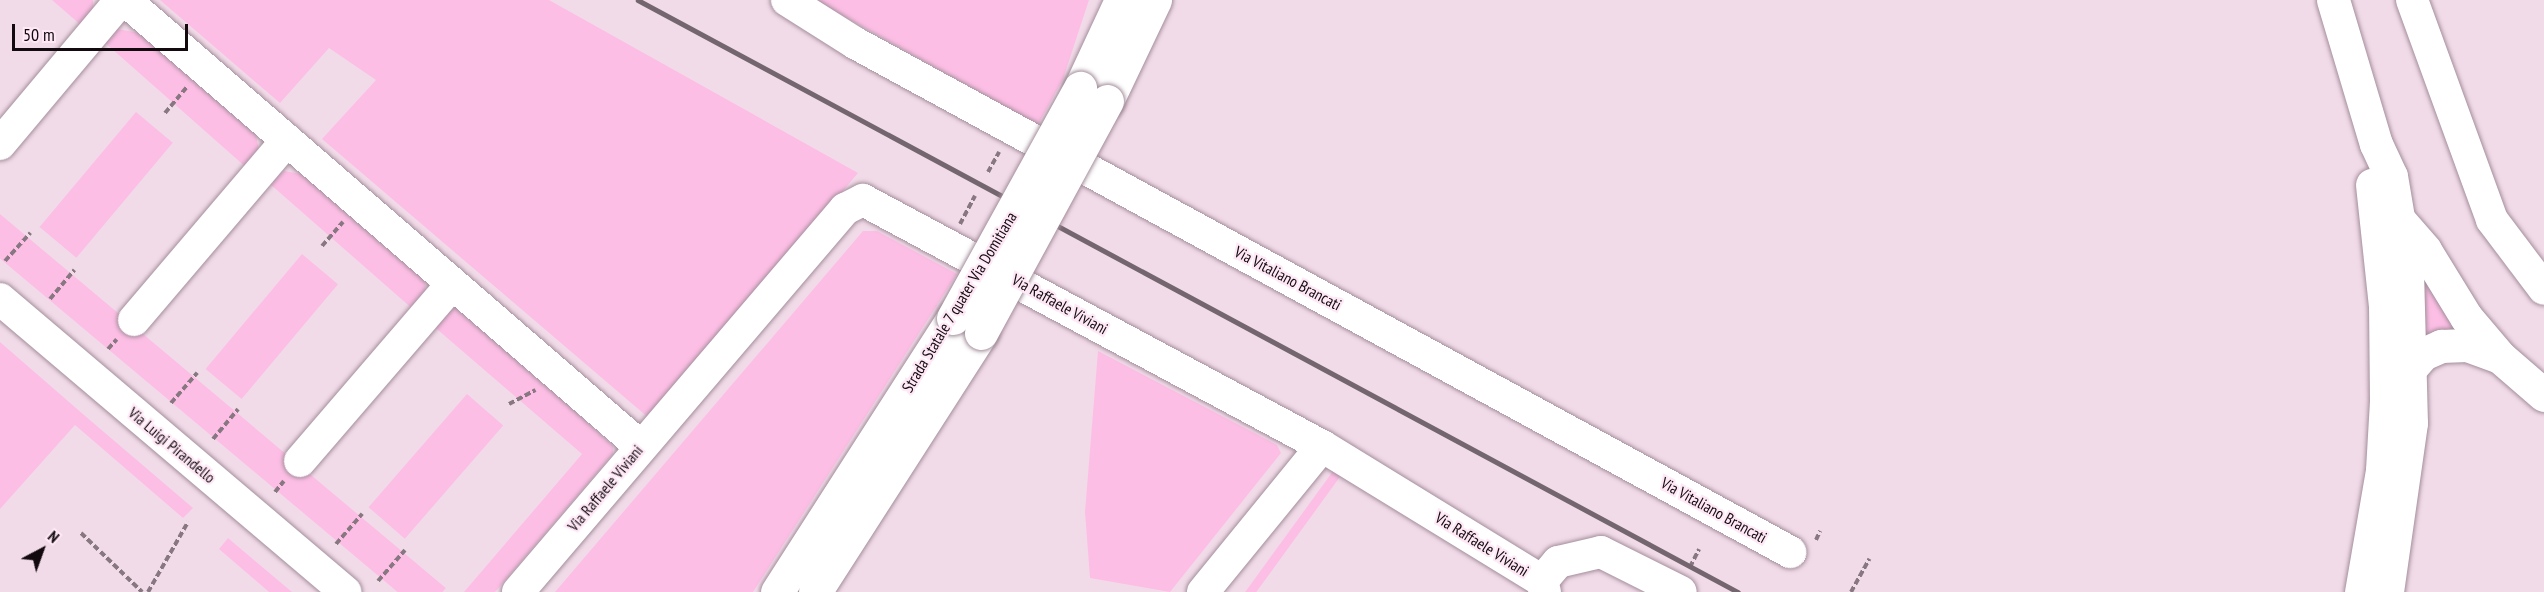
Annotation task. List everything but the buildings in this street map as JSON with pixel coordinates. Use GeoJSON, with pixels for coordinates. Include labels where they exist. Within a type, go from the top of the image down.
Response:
{"type":"FeatureCollection","features":[{"type":"Feature","properties":{"kind":"highway","name":"Strada Statale 7 quater Via Domitiana"},"geometry":{"type":"LineString","coordinates":[[815,592],[981,333],[1093,94],[1121,0]]}},
{"type":"Feature","properties":{"kind":"highway","name":"Strada Statale 7 quater Via Domitiana"},"geometry":{"type":"LineString","coordinates":[[777,592],[1155,0]]}},
{"type":"Feature","properties":{"kind":"highway"},"geometry":{"type":"LineString","coordinates":[[2333,0],[2376,144],[2391,176],[2400,221],[2412,364],[2394,479],[2387,592]]}},
{"type":"Feature","properties":{"kind":"highway"},"geometry":{"type":"LineString","coordinates":[[2361,592],[2394,479],[2386,400],[2385,306],[2372,179],[2376,144]]}},
{"type":"Feature","properties":{"kind":"highway"},"geometry":{"type":"LineString","coordinates":[[2400,221],[2500,357],[2544,395]]}},
{"type":"Feature","properties":{"kind":"highway"},"geometry":{"type":"LineString","coordinates":[[2386,400],[2412,364],[2441,346],[2467,345],[2500,357]]}},
{"type":"Feature","properties":{"kind":"street"},"geometry":{"type":"LineString","coordinates":[[0,144],[123,0],[640,446]]}},
{"type":"Feature","properties":{"kind":"street","name":"Via Vitaliano Brancati"},"geometry":{"type":"LineString","coordinates":[[787,0],[855,43],[1803,546]]}},
{"type":"Feature","properties":{"kind":"street"},"geometry":{"type":"LineString","coordinates":[[2412,0],[2492,220],[2544,289]]}},
{"type":"Feature","properties":{"kind":"street"},"geometry":{"type":"LineString","coordinates":[[134,320],[287,140]]}},
{"type":"Feature","properties":{"kind":"street","name":"Via Raffaele Viviani"},"geometry":{"type":"LineString","coordinates":[[518,592],[640,446],[845,209],[863,200],[1322,446],[1543,587]]}},
{"type":"Feature","properties":{"kind":"street"},"geometry":{"type":"LineString","coordinates":[[300,461],[452,284]]}},
{"type":"Feature","properties":{"kind":"street","name":"Via Luigi Pirandello"},"geometry":{"type":"LineString","coordinates":[[0,299],[345,592]]}},
{"type":"Feature","properties":{"kind":"street"},"geometry":{"type":"LineString","coordinates":[[1203,592],[1322,446]]}},
{"type":"Feature","properties":{"kind":"street"},"geometry":{"type":"LineString","coordinates":[[1543,587],[1558,562],[1601,552],[1684,581]]}},
{"type":"Feature","properties":{"kind":"path"},"geometry":{"type":"LineString","coordinates":[[988,172],[1005,141]]}},
{"type":"Feature","properties":{"kind":"path"},"geometry":{"type":"LineString","coordinates":[[958,228],[975,196]]}},
{"type":"Feature","properties":{"kind":"path"},"geometry":{"type":"LineString","coordinates":[[5,261],[30,233]]}},
{"type":"Feature","properties":{"kind":"path"},"geometry":{"type":"LineString","coordinates":[[50,299],[74,270]]}},
{"type":"Feature","properties":{"kind":"path"},"geometry":{"type":"LineString","coordinates":[[171,403],[197,373]]}},
{"type":"Feature","properties":{"kind":"path"},"geometry":{"type":"LineString","coordinates":[[213,439],[238,409]]}},
{"type":"Feature","properties":{"kind":"path"},"geometry":{"type":"LineString","coordinates":[[336,544],[362,514]]}},
{"type":"Feature","properties":{"kind":"path"},"geometry":{"type":"LineString","coordinates":[[148,592],[188,522]]}},
{"type":"Feature","properties":{"kind":"path"},"geometry":{"type":"LineString","coordinates":[[1803,546],[1820,531]]}},
{"type":"Feature","properties":{"kind":"path"},"geometry":{"type":"LineString","coordinates":[[81,533],[142,592]]}},
{"type":"Feature","properties":{"kind":"path"},"geometry":{"type":"LineString","coordinates":[[1684,581],[1699,549]]}},
{"type":"Feature","properties":{"kind":"path"},"geometry":{"type":"LineString","coordinates":[[378,581],[405,550]]}},
{"type":"Feature","properties":{"kind":"path"},"geometry":{"type":"LineString","coordinates":[[1851,592],[1869,559]]}},
{"type":"Feature","properties":{"kind":"shaded area"},"geometry":{"type":"Polygon","coordinates":[[[52,0],[93,0],[93,13],[82,26],[52,0]]]}},
{"type":"Feature","properties":{"kind":"shaded area"},"geometry":{"type":"Polygon","coordinates":[[[160,0],[549,0],[858,173],[650,419],[322,139],[376,80],[329,48],[280,103],[160,0]]]}},
{"type":"Feature","properties":{"kind":"shaded area"},"geometry":{"type":"Polygon","coordinates":[[[815,0],[1089,0],[1063,79],[1038,125],[815,0]]]}},
{"type":"Feature","properties":{"kind":"shaded area"},"geometry":{"type":"Polygon","coordinates":[[[117,29],[140,33],[256,135],[260,156],[248,169],[103,41],[117,29]]]}},
{"type":"Feature","properties":{"kind":"shaded area"},"geometry":{"type":"Polygon","coordinates":[[[136,112],[173,143],[76,258],[40,227],[136,112]]]}},
{"type":"Feature","properties":{"kind":"shaded area"},"geometry":{"type":"Polygon","coordinates":[[[284,171],[307,175],[424,277],[427,298],[415,311],[270,184],[284,171]]]}},
{"type":"Feature","properties":{"kind":"shaded area"},"geometry":{"type":"Polygon","coordinates":[[[0,214],[446,588],[443,592],[398,592],[0,258],[0,214]]]}},
{"type":"Feature","properties":{"kind":"shaded area"},"geometry":{"type":"Polygon","coordinates":[[[863,231],[877,231],[957,274],[753,592],[555,592],[863,231]]]}},
{"type":"Feature","properties":{"kind":"shaded area"},"geometry":{"type":"Polygon","coordinates":[[[302,254],[338,284],[242,399],[206,369],[302,254]]]}},
{"type":"Feature","properties":{"kind":"shaded area"},"geometry":{"type":"Polygon","coordinates":[[[2422,274],[2458,329],[2425,338],[2422,274]]]}},
{"type":"Feature","properties":{"kind":"shaded area"},"geometry":{"type":"Polygon","coordinates":[[[459,305],[613,446],[613,454],[495,592],[464,592],[582,454],[431,324],[459,305]]]}},
{"type":"Feature","properties":{"kind":"shaded area"},"geometry":{"type":"Polygon","coordinates":[[[0,342],[193,508],[183,518],[75,425],[0,509],[0,342]]]}},
{"type":"Feature","properties":{"kind":"shaded area"},"geometry":{"type":"Polygon","coordinates":[[[1098,351],[1277,445],[1281,453],[1170,592],[1090,578],[1085,512],[1098,351]]]}},
{"type":"Feature","properties":{"kind":"shaded area"},"geometry":{"type":"Polygon","coordinates":[[[467,394],[503,425],[405,539],[369,507],[467,394]]]}},
{"type":"Feature","properties":{"kind":"shaded area"},"geometry":{"type":"Polygon","coordinates":[[[1336,467],[1343,472],[1256,592],[1245,592],[1336,467]]]}},
{"type":"Feature","properties":{"kind":"shaded area"},"geometry":{"type":"Polygon","coordinates":[[[228,538],[292,592],[269,592],[219,549],[228,538]]]}},
{"type":"Feature","properties":{"kind":"railway"},"geometry":{"type":"LineString","coordinates":[[638,0],[1738,592]]}}]}
